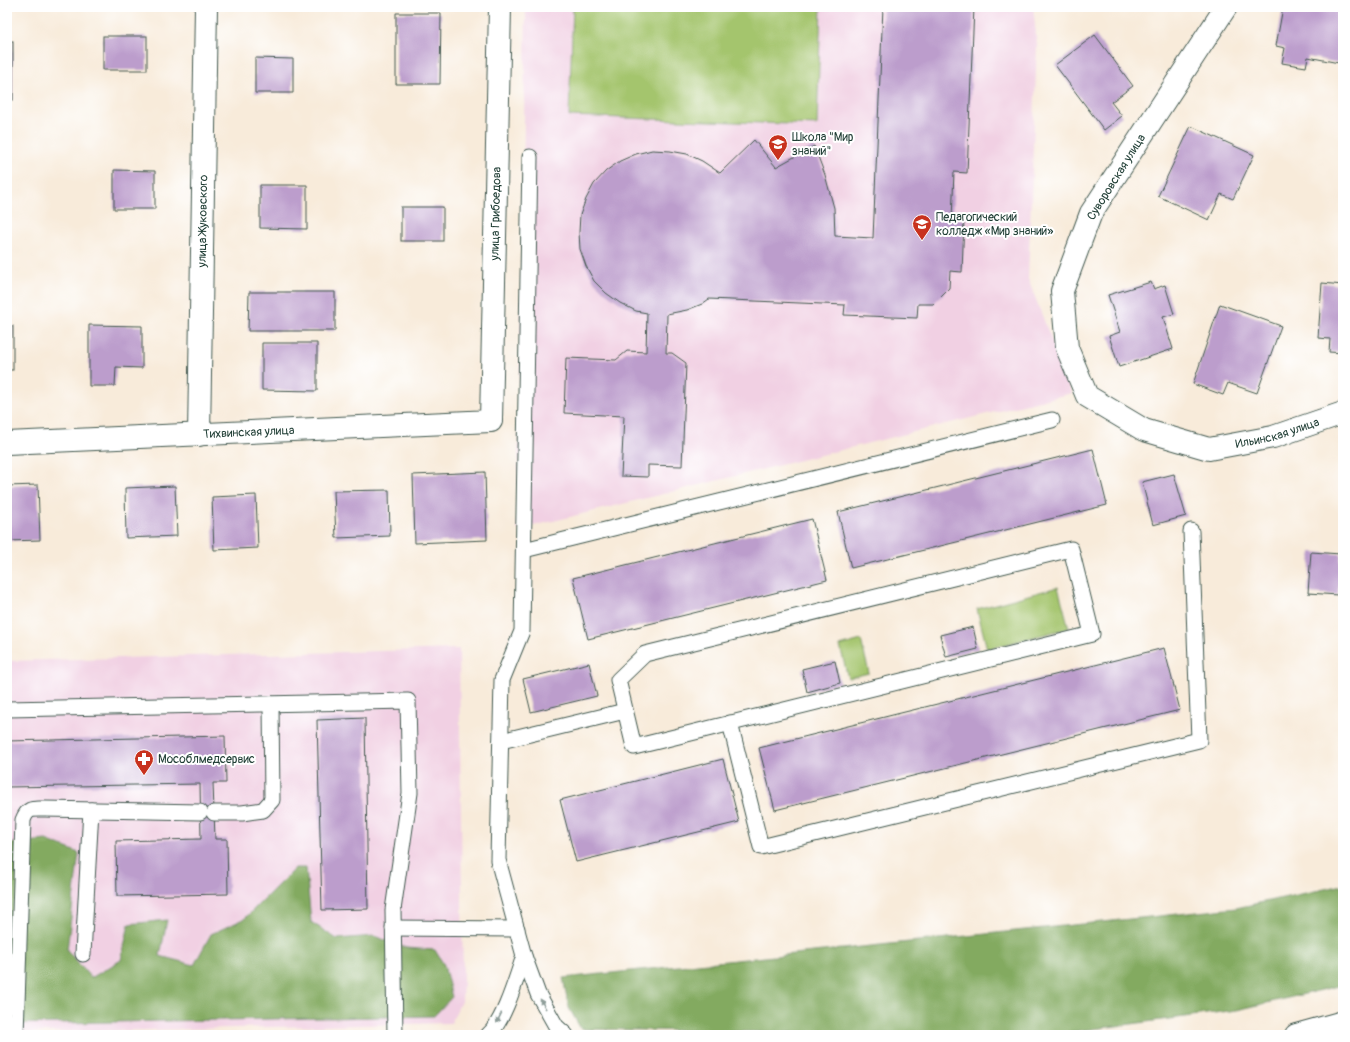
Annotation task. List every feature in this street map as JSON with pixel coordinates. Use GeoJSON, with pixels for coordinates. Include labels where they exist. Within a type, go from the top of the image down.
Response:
{"type":"FeatureCollection","features":[{"type":"Feature","properties":{"kind":"street","name":"улица Жуковского"},"geometry":{"type":"LineString","coordinates":[[199,435],[206,7]]}},
{"type":"Feature","properties":{"kind":"street","name":"улица Грибоедова"},"geometry":{"type":"LineString","coordinates":[[491,421],[500,7]]}},
{"type":"Feature","properties":{"kind":"street","name":"Суворовская улица"},"geometry":{"type":"LineString","coordinates":[[1210,449],[1144,430],[1087,396],[1066,348],[1062,291],[1091,213],[1226,7]]}},
{"type":"Feature","properties":{"kind":"street","name":"Ильинская улица"},"geometry":{"type":"LineString","coordinates":[[1210,449],[1273,437],[1343,413]]}},
{"type":"Feature","properties":{"kind":"street","name":"Тихвинская улица"},"geometry":{"type":"LineString","coordinates":[[7,442],[199,435],[491,421]]}},
{"type":"Feature","properties":{"kind":"street"},"geometry":{"type":"LineString","coordinates":[[1296,1035],[1343,1022]]}},
{"type":"Feature","properties":{"kind":"lane"},"geometry":{"type":"LineString","coordinates":[[530,157],[522,631],[502,680],[498,860],[524,956],[538,994],[556,1026],[566,1035]]}},
{"type":"Feature","properties":{"kind":"lane"},"geometry":{"type":"LineString","coordinates":[[524,550],[1052,420]]}},
{"type":"Feature","properties":{"kind":"lane"},"geometry":{"type":"LineString","coordinates":[[730,723],[761,847],[1199,740],[1191,531]]}},
{"type":"Feature","properties":{"kind":"lane"},"geometry":{"type":"LineString","coordinates":[[1071,549],[1092,634],[634,747],[625,711],[618,680],[645,654],[1071,549]]}},
{"type":"Feature","properties":{"kind":"lane"},"geometry":{"type":"LineString","coordinates":[[7,709],[408,701],[410,793],[392,910],[395,1035]]}},
{"type":"Feature","properties":{"kind":"lane"},"geometry":{"type":"LineString","coordinates":[[16,1035],[23,820],[26,813],[31,809],[207,813],[242,813],[263,810],[272,800],[272,704]]}},
{"type":"Feature","properties":{"kind":"lane"},"geometry":{"type":"LineString","coordinates":[[501,741],[625,711]]}},
{"type":"Feature","properties":{"kind":"lane"},"geometry":{"type":"LineString","coordinates":[[84,954],[90,810]]}},
{"type":"Feature","properties":{"kind":"lane"},"geometry":{"type":"LineString","coordinates":[[393,928],[516,929]]}},
{"type":"Feature","properties":{"kind":"lane"},"geometry":{"type":"LineString","coordinates":[[488,1035],[494,1030],[510,996],[524,956]]}},
{"type":"Feature","properties":{"kind":"shaded area","name":"Школа \"Мир знаний\""},"geometry":{"type":"Polygon","coordinates":[[[526,7],[1033,7],[1037,44],[1028,279],[1072,393],[517,530],[526,7]]]}},
{"type":"Feature","properties":{"kind":"shaded area"},"geometry":{"type":"Polygon","coordinates":[[[459,649],[463,980],[462,999],[451,1023],[7,1033],[7,661],[459,649]]]}},
{"type":"Feature","properties":{"kind":"green space"},"geometry":{"type":"Polygon","coordinates":[[[573,7],[821,7],[817,125],[569,116],[573,7]]]}},
{"type":"Feature","properties":{"kind":"green space"},"geometry":{"type":"Polygon","coordinates":[[[1058,587],[1069,628],[987,649],[977,609],[1058,587]]]}},
{"type":"Feature","properties":{"kind":"green space"},"geometry":{"type":"Polygon","coordinates":[[[861,640],[869,673],[848,678],[840,646],[861,640]]]}},
{"type":"Feature","properties":{"kind":"green space"},"geometry":{"type":"Polygon","coordinates":[[[46,840],[79,853],[67,950],[91,978],[121,960],[129,924],[167,920],[160,956],[194,965],[211,934],[244,919],[295,868],[306,868],[311,922],[337,939],[374,936],[407,948],[435,950],[444,965],[452,997],[434,1016],[7,1024],[7,844],[46,840]]]}},
{"type":"Feature","properties":{"kind":"green space"},"geometry":{"type":"Polygon","coordinates":[[[1343,885],[1343,985],[1237,1010],[1048,1035],[949,1035],[581,1029],[569,1008],[563,978],[1236,908],[1343,885]]]}},
{"type":"Feature","properties":{"kind":"building"},"geometry":{"type":"Polygon","coordinates":[[[883,7],[974,7],[967,173],[954,172],[952,219],[964,220],[962,272],[950,271],[949,288],[933,304],[918,304],[917,318],[844,315],[845,305],[709,299],[702,304],[687,310],[667,314],[666,353],[672,353],[686,363],[682,466],[648,465],[648,477],[621,476],[624,416],[564,413],[566,358],[616,360],[627,351],[646,352],[647,313],[636,311],[620,303],[606,293],[594,281],[586,266],[580,249],[580,215],[594,184],[606,171],[620,161],[636,154],[652,150],[687,154],[702,161],[720,173],[754,140],[776,167],[814,146],[825,175],[834,208],[835,236],[873,238],[883,7]]]}},
{"type":"Feature","properties":{"kind":"building"},"geometry":{"type":"Polygon","coordinates":[[[1283,7],[1343,7],[1343,44],[1339,63],[1308,57],[1306,67],[1282,63],[1285,48],[1276,46],[1283,7]]]}},
{"type":"Feature","properties":{"kind":"building"},"geometry":{"type":"Polygon","coordinates":[[[396,13],[441,13],[440,84],[396,84],[396,13]]]}},
{"type":"Feature","properties":{"kind":"building"},"geometry":{"type":"Polygon","coordinates":[[[1095,35],[1133,86],[1111,102],[1122,116],[1104,130],[1055,65],[1095,35]]]}},
{"type":"Feature","properties":{"kind":"building"},"geometry":{"type":"Polygon","coordinates":[[[103,36],[147,36],[147,70],[103,70],[103,36]]]}},
{"type":"Feature","properties":{"kind":"building"},"geometry":{"type":"Polygon","coordinates":[[[7,41],[13,41],[13,100],[7,100],[7,41]]]}},
{"type":"Feature","properties":{"kind":"building"},"geometry":{"type":"Polygon","coordinates":[[[255,58],[293,59],[293,93],[255,93],[255,58]]]}},
{"type":"Feature","properties":{"kind":"building"},"geometry":{"type":"Polygon","coordinates":[[[1191,126],[1254,155],[1233,199],[1221,194],[1209,220],[1158,196],[1191,126]]]}},
{"type":"Feature","properties":{"kind":"building"},"geometry":{"type":"Polygon","coordinates":[[[114,170],[155,171],[155,209],[114,209],[114,170]]]}},
{"type":"Feature","properties":{"kind":"building"},"geometry":{"type":"Polygon","coordinates":[[[260,185],[307,185],[307,229],[260,228],[260,185]]]}},
{"type":"Feature","properties":{"kind":"building"},"geometry":{"type":"Polygon","coordinates":[[[401,207],[443,207],[443,241],[401,241],[401,207]]]}},
{"type":"Feature","properties":{"kind":"building"},"geometry":{"type":"Polygon","coordinates":[[[1151,282],[1154,289],[1165,285],[1174,314],[1163,317],[1173,349],[1119,367],[1109,336],[1120,332],[1108,295],[1151,282]]]}},
{"type":"Feature","properties":{"kind":"building"},"geometry":{"type":"Polygon","coordinates":[[[1322,283],[1343,285],[1343,353],[1329,352],[1330,339],[1318,338],[1322,283]]]}},
{"type":"Feature","properties":{"kind":"building"},"geometry":{"type":"Polygon","coordinates":[[[249,292],[335,292],[335,331],[248,331],[249,292]]]}},
{"type":"Feature","properties":{"kind":"building"},"geometry":{"type":"Polygon","coordinates":[[[1220,304],[1281,326],[1257,393],[1228,383],[1223,395],[1193,384],[1220,304]]]}},
{"type":"Feature","properties":{"kind":"building"},"geometry":{"type":"Polygon","coordinates":[[[89,325],[142,326],[142,368],[116,367],[115,386],[89,386],[89,325]]]}},
{"type":"Feature","properties":{"kind":"building"},"geometry":{"type":"Polygon","coordinates":[[[7,326],[13,326],[13,370],[7,370],[7,326]]]}},
{"type":"Feature","properties":{"kind":"building"},"geometry":{"type":"Polygon","coordinates":[[[262,343],[317,343],[317,391],[262,390],[262,343]]]}},
{"type":"Feature","properties":{"kind":"building"},"geometry":{"type":"Polygon","coordinates":[[[1093,449],[1107,505],[851,568],[838,512],[1093,449]]]}},
{"type":"Feature","properties":{"kind":"building"},"geometry":{"type":"Polygon","coordinates":[[[485,472],[487,540],[415,543],[413,475],[485,472]]]}},
{"type":"Feature","properties":{"kind":"building"},"geometry":{"type":"Polygon","coordinates":[[[1174,474],[1186,516],[1153,525],[1142,482],[1174,474]]]}},
{"type":"Feature","properties":{"kind":"building"},"geometry":{"type":"Polygon","coordinates":[[[38,485],[40,540],[7,541],[7,486],[38,485]]]}},
{"type":"Feature","properties":{"kind":"building"},"geometry":{"type":"Polygon","coordinates":[[[175,486],[177,536],[126,538],[125,488],[175,486]]]}},
{"type":"Feature","properties":{"kind":"building"},"geometry":{"type":"Polygon","coordinates":[[[389,490],[390,536],[336,538],[334,491],[389,490]]]}},
{"type":"Feature","properties":{"kind":"building"},"geometry":{"type":"Polygon","coordinates":[[[256,495],[258,548],[214,550],[212,497],[256,495]]]}},
{"type":"Feature","properties":{"kind":"building"},"geometry":{"type":"Polygon","coordinates":[[[812,519],[827,580],[588,639],[573,578],[812,519]]]}},
{"type":"Feature","properties":{"kind":"building"},"geometry":{"type":"Polygon","coordinates":[[[1311,552],[1341,554],[1338,595],[1308,593],[1311,552]]]}},
{"type":"Feature","properties":{"kind":"building"},"geometry":{"type":"Polygon","coordinates":[[[973,627],[978,649],[946,657],[940,635],[973,627]]]}},
{"type":"Feature","properties":{"kind":"building"},"geometry":{"type":"Polygon","coordinates":[[[1164,648],[1180,710],[775,810],[759,748],[1164,648]]]}},
{"type":"Feature","properties":{"kind":"building"},"geometry":{"type":"Polygon","coordinates":[[[835,661],[840,683],[807,692],[802,669],[835,661]]]}},
{"type":"Feature","properties":{"kind":"building"},"geometry":{"type":"Polygon","coordinates":[[[589,663],[597,696],[531,712],[523,679],[589,663]]]}},
{"type":"Feature","properties":{"kind":"building"},"geometry":{"type":"Polygon","coordinates":[[[365,718],[368,909],[322,910],[317,720],[365,718]]]}},
{"type":"Feature","properties":{"kind":"building"},"geometry":{"type":"Polygon","coordinates":[[[225,736],[226,783],[213,783],[215,839],[227,839],[228,894],[117,896],[116,841],[201,839],[200,784],[7,787],[7,741],[225,736]]]}},
{"type":"Feature","properties":{"kind":"building"},"geometry":{"type":"Polygon","coordinates":[[[723,759],[739,822],[576,862],[560,800],[723,759]]]}},
{"type":"Feature","properties":{"kind":"place","name":"Школа \"Мир знаний\""},"geometry":{"type":"Point","coordinates":[778,161]}},
{"type":"Feature","properties":{"kind":"place","name":"Педагогический колледж «Мир знаний»"},"geometry":{"type":"Point","coordinates":[922,241]}},
{"type":"Feature","properties":{"kind":"place","name":"Мособлмедсервис"},"geometry":{"type":"Point","coordinates":[144,776]}}]}
